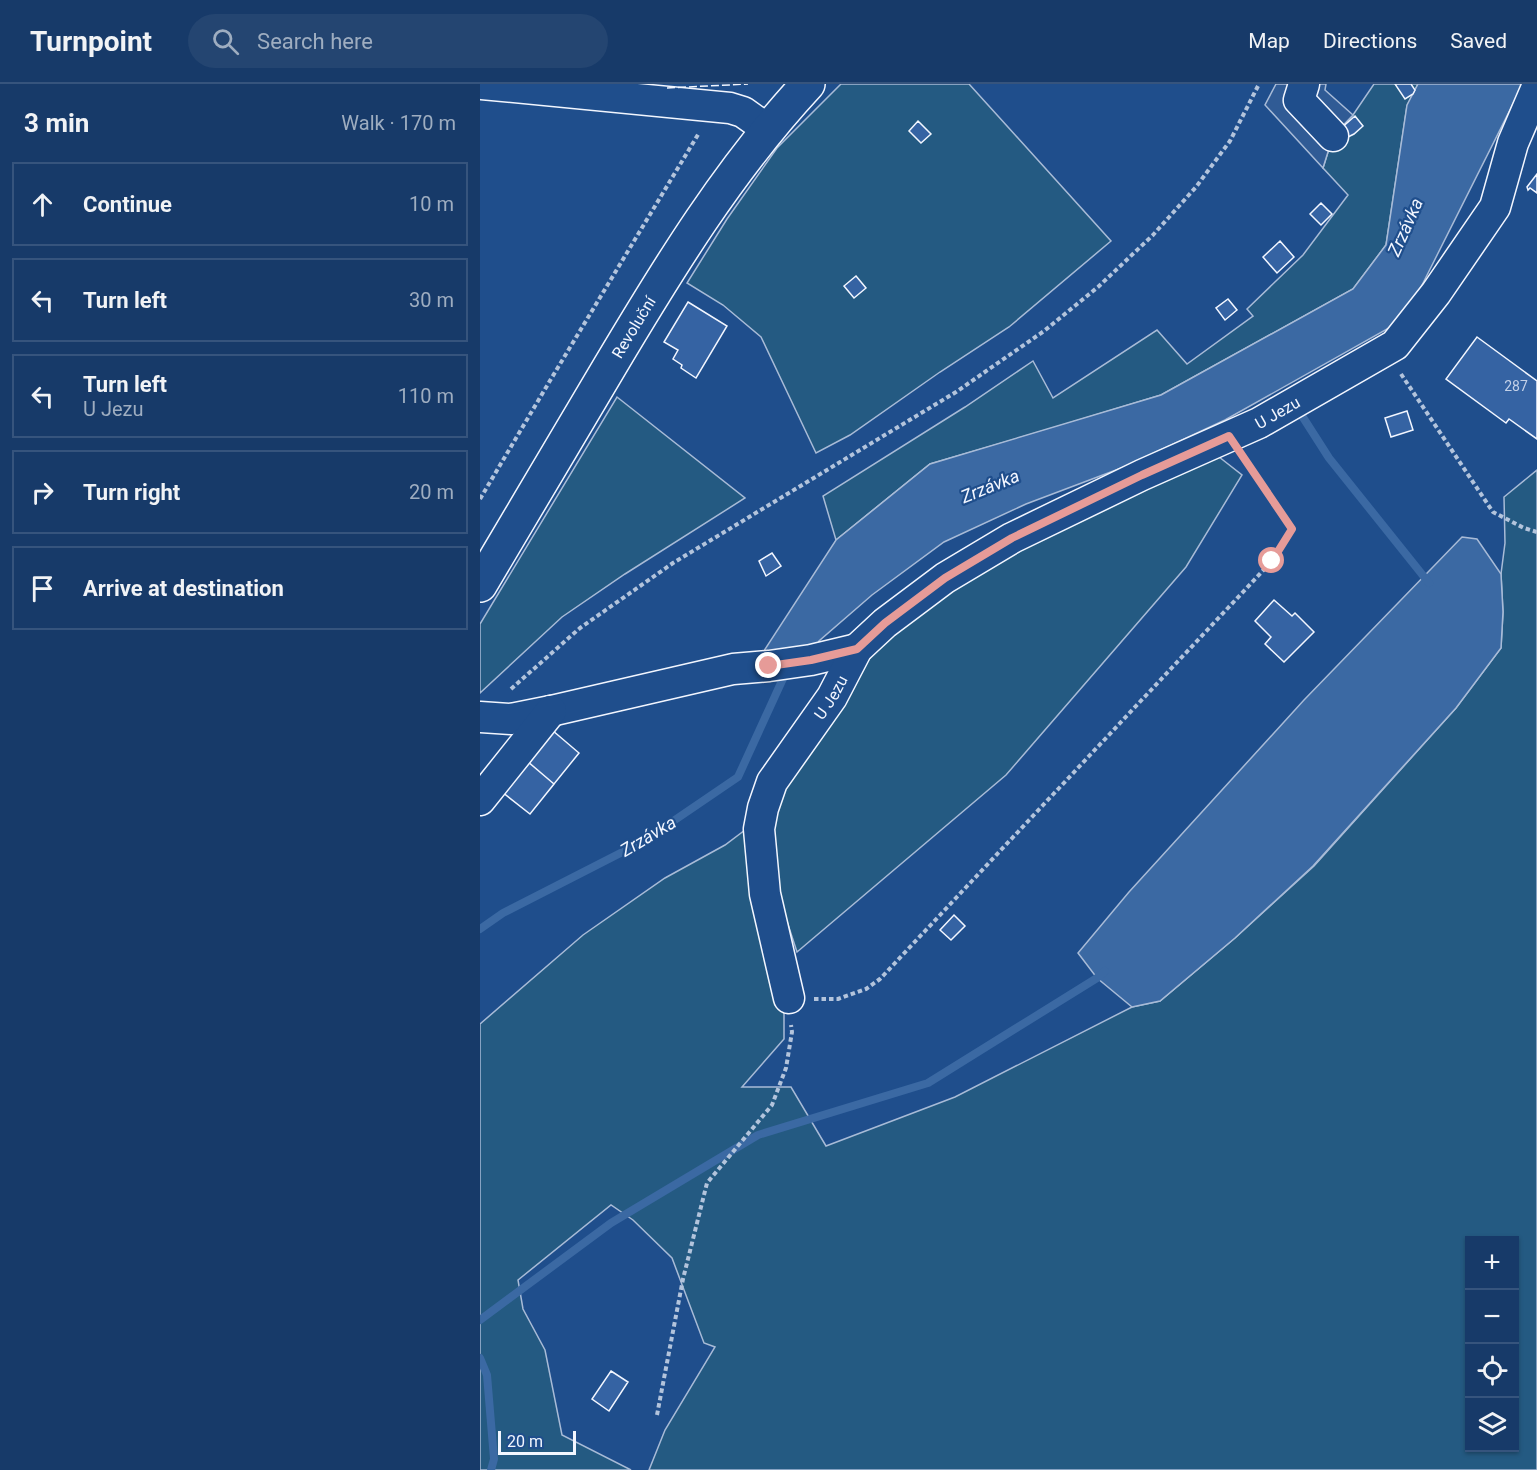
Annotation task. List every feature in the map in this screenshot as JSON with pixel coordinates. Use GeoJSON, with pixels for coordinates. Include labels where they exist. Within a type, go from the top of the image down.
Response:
{"type":"FeatureCollection","features":[{"type":"Feature","properties":{"kind":"main road","name":"Revoluční"},"geometry":{"type":"LineString","coordinates":[[480,585],[678,255],[767,129],[808,84]]}},
{"type":"Feature","properties":{"kind":"street"},"geometry":{"type":"LineString","coordinates":[[482,84],[715,106],[740,110],[767,129]]}},
{"type":"Feature","properties":{"kind":"street"},"geometry":{"type":"LineString","coordinates":[[1304,84],[1299,99],[1333,136]]}},
{"type":"Feature","properties":{"kind":"street","name":"U Jezu"},"geometry":{"type":"LineString","coordinates":[[789,998],[765,894],[759,829],[763,808],[772,782],[832,697],[857,649],[885,623],[945,578],[1012,538],[1142,475],[1259,423],[1395,345],[1436,293],[1494,207],[1512,143],[1537,87]]}},
{"type":"Feature","properties":{"kind":"street"},"geometry":{"type":"LineString","coordinates":[[480,717],[511,719],[733,669],[811,660],[857,649]]}},
{"type":"Feature","properties":{"kind":"street"},"geometry":{"type":"LineString","coordinates":[[480,800],[551,711]]}},
{"type":"Feature","properties":{"kind":"path"},"geometry":{"type":"LineString","coordinates":[[480,717],[580,628],[673,563],[956,392],[1044,331],[1098,287],[1153,235],[1196,187],[1230,141],[1259,84]]}},
{"type":"Feature","properties":{"kind":"path"},"geometry":{"type":"LineString","coordinates":[[480,499],[715,106]]}},
{"type":"Feature","properties":{"kind":"path"},"geometry":{"type":"LineString","coordinates":[[1386,351],[1493,512],[1537,532]]}},
{"type":"Feature","properties":{"kind":"path"},"geometry":{"type":"LineString","coordinates":[[657,1415],[683,1279],[707,1183],[772,1105],[786,1068],[792,1032],[789,998],[838,999],[866,989],[880,979],[1272,561],[1292,529],[1229,436]]}},
{"type":"Feature","properties":{"kind":"shaded area"},"geometry":{"type":"Polygon","coordinates":[[[841,84],[969,84],[1111,241],[1009,327],[850,435],[816,453],[761,337],[723,305],[687,283],[727,219],[777,148],[841,84]]]}},
{"type":"Feature","properties":{"kind":"shaded area"},"geometry":{"type":"Polygon","coordinates":[[[1276,84],[1326,84],[1325,90],[1353,115],[1333,136],[1323,168],[1265,105],[1276,84]]]}},
{"type":"Feature","properties":{"kind":"shaded area"},"geometry":{"type":"Polygon","coordinates":[[[1374,84],[1418,84],[1407,106],[1386,245],[1353,289],[1161,395],[930,464],[836,540],[823,496],[965,407],[1033,361],[1053,398],[1157,330],[1187,364],[1253,316],[1247,309],[1303,255],[1348,195],[1323,168],[1333,136],[1353,115],[1374,84]]]}},
{"type":"Feature","properties":{"kind":"shaded area"},"geometry":{"type":"Polygon","coordinates":[[[617,397],[745,498],[562,617],[480,693],[480,624],[617,397]]]}},
{"type":"Feature","properties":{"kind":"shaded area"},"geometry":{"type":"Polygon","coordinates":[[[1214,453],[1242,475],[1186,567],[1006,775],[797,952],[780,900],[773,848],[775,811],[785,783],[859,667],[914,616],[1000,558],[1214,453]]]}},
{"type":"Feature","properties":{"kind":"shaded area"},"geometry":{"type":"Polygon","coordinates":[[[1537,470],[1537,1470],[649,1470],[665,1430],[715,1347],[704,1343],[672,1258],[633,1220],[611,1205],[518,1280],[523,1309],[545,1350],[562,1435],[631,1470],[480,1470],[480,1024],[583,935],[665,878],[725,845],[749,827],[784,1008],[784,1039],[742,1087],[791,1087],[826,1146],[955,1097],[1132,1007],[1160,1001],[1235,938],[1314,866],[1456,708],[1501,648],[1503,612],[1501,574],[1505,543],[1504,497],[1537,470]]]}},
{"type":"Feature","properties":{"kind":"water"},"geometry":{"type":"Polygon","coordinates":[[[1418,84],[1523,84],[1405,319],[1225,420],[1124,467],[1026,504],[944,542],[872,595],[819,641],[816,649],[760,657],[836,540],[930,464],[1161,395],[1353,289],[1386,245],[1407,105],[1418,84]]]}},
{"type":"Feature","properties":{"kind":"water"},"geometry":{"type":"Polygon","coordinates":[[[1462,537],[1477,539],[1501,574],[1503,612],[1501,648],[1456,708],[1313,866],[1235,938],[1160,1001],[1132,1007],[1097,978],[1078,953],[1129,892],[1304,700],[1462,537]]]}},
{"type":"Feature","properties":{"kind":"building"},"geometry":{"type":"Polygon","coordinates":[[[1395,84],[1411,84],[1415,90],[1405,99],[1395,84]]]}},
{"type":"Feature","properties":{"kind":"building"},"geometry":{"type":"Polygon","coordinates":[[[1355,116],[1363,126],[1344,139],[1339,130],[1355,116]]]}},
{"type":"Feature","properties":{"kind":"building"},"geometry":{"type":"Polygon","coordinates":[[[918,121],[931,134],[921,143],[909,131],[918,121]]]}},
{"type":"Feature","properties":{"kind":"building"},"geometry":{"type":"Polygon","coordinates":[[[1537,174],[1537,193],[1530,188],[1528,190],[1527,187],[1537,174]]]}},
{"type":"Feature","properties":{"kind":"building"},"geometry":{"type":"Polygon","coordinates":[[[1321,203],[1332,214],[1321,225],[1310,214],[1321,203]]]}},
{"type":"Feature","properties":{"kind":"building"},"geometry":{"type":"Polygon","coordinates":[[[1280,241],[1294,257],[1277,273],[1263,257],[1280,241]]]}},
{"type":"Feature","properties":{"kind":"building"},"geometry":{"type":"Polygon","coordinates":[[[856,276],[866,288],[854,298],[844,286],[856,276]]]}},
{"type":"Feature","properties":{"kind":"building"},"geometry":{"type":"Polygon","coordinates":[[[1228,299],[1237,310],[1225,320],[1216,308],[1228,299]]]}},
{"type":"Feature","properties":{"kind":"building"},"geometry":{"type":"Polygon","coordinates":[[[688,302],[727,326],[696,378],[681,368],[682,365],[673,359],[678,350],[664,342],[688,302]]]}},
{"type":"Feature","properties":{"kind":"building"},"geometry":{"type":"Polygon","coordinates":[[[1477,337],[1537,381],[1537,439],[1509,419],[1506,423],[1446,379],[1477,337]]]}},
{"type":"Feature","properties":{"kind":"building"},"geometry":{"type":"Polygon","coordinates":[[[1407,411],[1413,430],[1391,437],[1385,418],[1407,411]]]}},
{"type":"Feature","properties":{"kind":"building"},"geometry":{"type":"Polygon","coordinates":[[[772,553],[781,566],[766,576],[759,561],[772,553]]]}},
{"type":"Feature","properties":{"kind":"building"},"geometry":{"type":"Polygon","coordinates":[[[1274,600],[1292,616],[1295,613],[1314,632],[1284,662],[1265,644],[1271,637],[1255,621],[1274,600]]]}},
{"type":"Feature","properties":{"kind":"building"},"geometry":{"type":"Polygon","coordinates":[[[552,730],[579,753],[554,784],[527,761],[552,730]]]}},
{"type":"Feature","properties":{"kind":"building"},"geometry":{"type":"Polygon","coordinates":[[[527,761],[554,784],[530,814],[502,792],[527,761]]]}},
{"type":"Feature","properties":{"kind":"building"},"geometry":{"type":"Polygon","coordinates":[[[954,915],[965,926],[951,940],[940,930],[954,915]]]}},
{"type":"Feature","properties":{"kind":"building"},"geometry":{"type":"Polygon","coordinates":[[[611,1371],[628,1382],[609,1411],[592,1399],[611,1371]]]}},
{"type":"Feature","properties":{"kind":"waterway"},"geometry":{"type":"LineString","coordinates":[[1297,408],[1329,458],[1429,583]]}},
{"type":"Feature","properties":{"kind":"waterway","name":"Zrzávka"},"geometry":{"type":"LineString","coordinates":[[480,929],[503,913],[644,841],[738,777],[786,672]]}},
{"type":"Feature","properties":{"kind":"waterway"},"geometry":{"type":"LineString","coordinates":[[480,1320],[611,1223],[758,1135],[928,1083],[1105,971]]}},
{"type":"Feature","properties":{"kind":"waterway","name":"Zrzávka"},"geometry":{"type":"LineString","coordinates":[[480,1358],[487,1375],[494,1459],[491,1470]]}},
{"type":"Feature","properties":{"kind":"fence"},"geometry":{"type":"LineString","coordinates":[[667,88],[748,84]]}},
{"type":"Feature","properties":{"kind":"route"},"geometry":{"type":"LineString","coordinates":[[769,666],[811,660],[857,649],[885,623],[945,578],[1012,538],[1229,436],[1292,529],[1272,561]]}}]}
